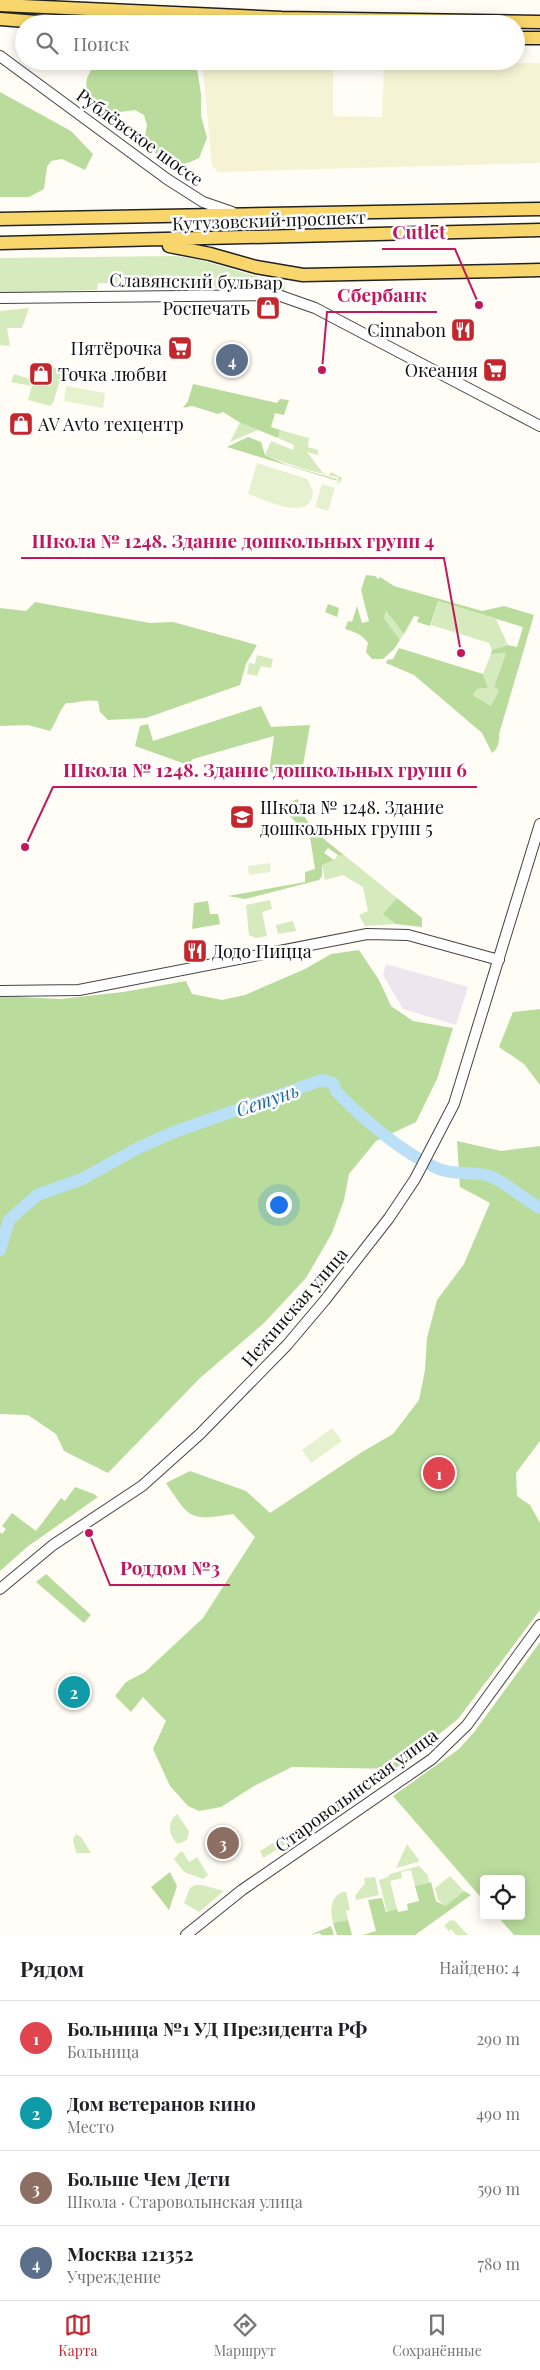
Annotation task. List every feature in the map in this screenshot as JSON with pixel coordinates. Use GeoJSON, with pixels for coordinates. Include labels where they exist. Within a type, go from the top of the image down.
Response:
{"type":"FeatureCollection","features":[{"type":"Feature","properties":{"kind":"main road"},"geometry":{"type":"LineString","coordinates":[[0,5],[217,15]]}},
{"type":"Feature","properties":{"kind":"main road"},"geometry":{"type":"LineString","coordinates":[[0,19],[15,20]]}},
{"type":"Feature","properties":{"kind":"main road"},"geometry":{"type":"LineString","coordinates":[[525,22],[540,22]]}},
{"type":"Feature","properties":{"kind":"main road"},"geometry":{"type":"LineString","coordinates":[[525,38],[540,38]]}},
{"type":"Feature","properties":{"kind":"main road","name":"Кутузовский проспект"},"geometry":{"type":"LineString","coordinates":[[0,219],[540,209]]}},
{"type":"Feature","properties":{"kind":"main road","name":"Кутузовский проспект"},"geometry":{"type":"LineString","coordinates":[[0,243],[147,241],[540,230]]}},
{"type":"Feature","properties":{"kind":"main road"},"geometry":{"type":"LineString","coordinates":[[147,241],[210,254],[256,267],[303,275],[540,270]]}},
{"type":"Feature","properties":{"kind":"street","name":"Рублёвское шоссе"},"geometry":{"type":"LineString","coordinates":[[0,56],[15,67]]}},
{"type":"Feature","properties":{"kind":"street","name":"Рублёвское шоссе"},"geometry":{"type":"LineString","coordinates":[[19,70],[184,190],[219,208],[242,215]]}},
{"type":"Feature","properties":{"kind":"street","name":"Славянский бульвар"},"geometry":{"type":"LineString","coordinates":[[0,298],[278,295],[318,309],[540,426]]}},
{"type":"Feature","properties":{"kind":"street","name":"Нежинская улица"},"geometry":{"type":"LineString","coordinates":[[0,1590],[39,1556],[142,1486],[228,1406],[272,1361],[325,1300],[389,1218],[415,1179],[436,1141],[460,1086],[540,824]]}},
{"type":"Feature","properties":{"kind":"street"},"geometry":{"type":"LineString","coordinates":[[0,991],[79,990],[367,934],[408,935],[499,960]]}},
{"type":"Feature","properties":{"kind":"street","name":"Староволынская улица"},"geometry":{"type":"LineString","coordinates":[[186,1935],[242,1890],[432,1759],[467,1725],[540,1626]]}},
{"type":"Feature","properties":{"kind":"shaded area"},"geometry":{"type":"Polygon","coordinates":[[[525,63],[540,63],[540,163],[218,172],[212,165],[203,70],[333,70],[333,116],[382,117],[384,70],[525,70],[525,63]]]}},
{"type":"Feature","properties":{"kind":"shaded area"},"geometry":{"type":"Polygon","coordinates":[[[386,964],[468,987],[456,1025],[403,1009],[383,975],[386,964]]]}},
{"type":"Feature","properties":{"kind":"green space"},"geometry":{"type":"Polygon","coordinates":[[[91,70],[197,70],[201,94],[201,116],[207,138],[199,158],[181,164],[173,164],[161,158],[145,136],[147,125],[144,115],[135,110],[113,113],[92,96],[87,87],[91,70]]]}},
{"type":"Feature","properties":{"kind":"green space"},"geometry":{"type":"Polygon","coordinates":[[[0,92],[71,131],[93,154],[85,170],[62,159],[51,161],[47,167],[44,189],[29,197],[0,197],[0,92]]]}},
{"type":"Feature","properties":{"kind":"green space"},"geometry":{"type":"Polygon","coordinates":[[[176,256],[285,282],[285,291],[257,288],[180,289],[180,282],[98,283],[97,290],[0,293],[0,258],[176,256]]]}},
{"type":"Feature","properties":{"kind":"green space"},"geometry":{"type":"Polygon","coordinates":[[[29,308],[22,328],[7,328],[10,346],[0,345],[0,311],[29,308]]]}},
{"type":"Feature","properties":{"kind":"green space"},"geometry":{"type":"Polygon","coordinates":[[[51,367],[63,370],[53,403],[50,406],[28,400],[32,386],[11,382],[14,374],[45,384],[46,378],[49,378],[51,367]]]}},
{"type":"Feature","properties":{"kind":"green space"},"geometry":{"type":"Polygon","coordinates":[[[193,384],[277,403],[280,399],[289,400],[284,415],[275,413],[271,427],[280,430],[278,438],[239,422],[223,412],[218,414],[192,406],[183,408],[188,401],[193,384]]]}},
{"type":"Feature","properties":{"kind":"green space"},"geometry":{"type":"Polygon","coordinates":[[[66,386],[105,393],[103,408],[64,401],[66,386]]]}},
{"type":"Feature","properties":{"kind":"green space"},"geometry":{"type":"Polygon","coordinates":[[[240,422],[258,430],[230,442],[240,422]]]}},
{"type":"Feature","properties":{"kind":"green space"},"geometry":{"type":"Polygon","coordinates":[[[280,430],[309,438],[308,447],[318,450],[318,455],[307,452],[322,472],[327,475],[265,455],[271,441],[293,450],[294,445],[278,438],[280,430]]]}},
{"type":"Feature","properties":{"kind":"green space"},"geometry":{"type":"Polygon","coordinates":[[[248,437],[261,442],[265,455],[287,465],[338,481],[227,447],[248,437]]]}},
{"type":"Feature","properties":{"kind":"green space"},"geometry":{"type":"Polygon","coordinates":[[[257,463],[307,479],[313,491],[311,501],[305,506],[297,508],[287,507],[248,494],[257,463]]]}},
{"type":"Feature","properties":{"kind":"green space"},"geometry":{"type":"Polygon","coordinates":[[[331,472],[342,478],[340,483],[337,477],[329,475],[331,472]]]}},
{"type":"Feature","properties":{"kind":"green space"},"geometry":{"type":"Polygon","coordinates":[[[322,484],[335,488],[328,511],[315,507],[322,484]]]}},
{"type":"Feature","properties":{"kind":"green space"},"geometry":{"type":"Polygon","coordinates":[[[366,575],[375,576],[378,579],[380,577],[394,586],[482,611],[504,606],[534,615],[499,734],[498,745],[492,753],[482,733],[414,675],[386,663],[387,660],[393,659],[399,648],[483,674],[488,688],[477,689],[473,695],[491,706],[499,690],[494,687],[506,653],[491,654],[492,650],[508,645],[517,647],[523,627],[438,601],[430,626],[417,622],[419,617],[414,616],[404,634],[386,611],[384,618],[400,640],[394,649],[383,659],[372,659],[366,652],[368,643],[366,640],[358,634],[345,629],[348,621],[352,622],[357,606],[362,623],[369,621],[361,590],[366,575]]]}},
{"type":"Feature","properties":{"kind":"green space"},"geometry":{"type":"Polygon","coordinates":[[[438,601],[496,619],[508,645],[492,650],[489,643],[431,625],[438,601]]]}},
{"type":"Feature","properties":{"kind":"green space"},"geometry":{"type":"Polygon","coordinates":[[[35,602],[150,623],[173,622],[257,645],[246,664],[240,685],[146,718],[108,720],[100,712],[98,701],[90,700],[66,703],[50,731],[28,725],[0,726],[0,608],[26,611],[35,602]]]}},
{"type":"Feature","properties":{"kind":"green space"},"geometry":{"type":"Polygon","coordinates":[[[328,604],[339,608],[337,617],[325,612],[328,604]]]}},
{"type":"Feature","properties":{"kind":"green space"},"geometry":{"type":"Polygon","coordinates":[[[386,611],[404,634],[400,640],[384,618],[386,611]]]}},
{"type":"Feature","properties":{"kind":"green space"},"geometry":{"type":"Polygon","coordinates":[[[506,653],[494,687],[499,690],[491,706],[473,695],[477,689],[488,688],[483,674],[491,654],[506,653]]]}},
{"type":"Feature","properties":{"kind":"green space"},"geometry":{"type":"Polygon","coordinates":[[[257,655],[273,659],[271,668],[261,666],[257,676],[247,674],[249,663],[255,664],[257,655]]]}},
{"type":"Feature","properties":{"kind":"green space"},"geometry":{"type":"Polygon","coordinates":[[[261,706],[271,727],[310,725],[301,777],[269,772],[274,736],[193,759],[188,765],[135,746],[140,726],[148,724],[153,741],[261,706]]]}},
{"type":"Feature","properties":{"kind":"green space"},"geometry":{"type":"Polygon","coordinates":[[[298,799],[309,824],[344,855],[338,855],[328,848],[324,853],[334,860],[322,865],[322,876],[319,880],[245,899],[228,896],[305,882],[305,872],[315,869],[310,837],[287,813],[287,803],[298,799]]]}},
{"type":"Feature","properties":{"kind":"green space"},"geometry":{"type":"Polygon","coordinates":[[[338,855],[344,855],[397,898],[384,914],[396,924],[365,926],[359,915],[368,911],[363,887],[343,875],[325,880],[322,865],[334,860],[338,855]]]}},
{"type":"Feature","properties":{"kind":"green space"},"geometry":{"type":"Polygon","coordinates":[[[270,863],[271,872],[249,875],[248,866],[270,863]]]}},
{"type":"Feature","properties":{"kind":"green space"},"geometry":{"type":"Polygon","coordinates":[[[397,898],[422,918],[422,927],[396,924],[383,914],[397,898]]]}},
{"type":"Feature","properties":{"kind":"green space"},"geometry":{"type":"Polygon","coordinates":[[[270,900],[272,909],[262,912],[267,936],[256,938],[249,935],[246,905],[270,900]]]}},
{"type":"Feature","properties":{"kind":"green space"},"geometry":{"type":"Polygon","coordinates":[[[208,901],[210,914],[218,914],[220,924],[192,929],[194,903],[208,901]]]}},
{"type":"Feature","properties":{"kind":"green space"},"geometry":{"type":"Polygon","coordinates":[[[293,921],[296,931],[278,934],[276,925],[293,921]]]}},
{"type":"Feature","properties":{"kind":"green space"},"geometry":{"type":"Polygon","coordinates":[[[359,950],[379,980],[391,1006],[413,1021],[453,1028],[437,1079],[416,1122],[376,1141],[349,1174],[344,1200],[332,1233],[306,1278],[264,1323],[200,1378],[108,1473],[64,1451],[56,1434],[28,1415],[0,1414],[0,996],[60,999],[123,992],[186,981],[192,994],[222,1000],[245,995],[305,969],[331,954],[359,950]]]}},
{"type":"Feature","properties":{"kind":"green space"},"geometry":{"type":"Polygon","coordinates":[[[540,1009],[540,1085],[524,1064],[499,1047],[513,1012],[540,1009]]]}},
{"type":"Feature","properties":{"kind":"green space"},"geometry":{"type":"Polygon","coordinates":[[[457,1141],[501,1151],[540,1146],[540,1441],[516,1473],[517,1496],[530,1505],[540,1523],[540,1610],[458,1719],[395,1769],[292,1767],[254,1786],[221,1807],[199,1811],[188,1806],[170,1786],[153,1749],[166,1721],[143,1697],[131,1712],[115,1696],[126,1682],[145,1672],[203,1618],[255,1537],[233,1514],[207,1517],[192,1515],[180,1504],[166,1483],[190,1471],[246,1491],[270,1513],[362,1452],[393,1434],[419,1400],[425,1370],[427,1338],[437,1300],[464,1264],[490,1203],[460,1187],[457,1141]]]}},
{"type":"Feature","properties":{"kind":"green space"},"geometry":{"type":"Polygon","coordinates":[[[332,1428],[342,1441],[311,1463],[302,1450],[332,1428]]]}},
{"type":"Feature","properties":{"kind":"green space"},"geometry":{"type":"Polygon","coordinates":[[[75,1487],[98,1497],[27,1547],[0,1571],[0,1532],[2,1534],[6,1529],[2,1526],[12,1513],[36,1531],[61,1498],[65,1501],[75,1487]]]}},
{"type":"Feature","properties":{"kind":"green space"},"geometry":{"type":"Polygon","coordinates":[[[46,1574],[91,1615],[84,1623],[36,1582],[46,1574]]]}},
{"type":"Feature","properties":{"kind":"green space"},"geometry":{"type":"Polygon","coordinates":[[[540,1642],[540,1935],[514,1935],[501,1920],[525,1920],[525,1875],[480,1875],[480,1896],[393,1796],[459,1749],[475,1731],[540,1642]]]}},
{"type":"Feature","properties":{"kind":"green space"},"geometry":{"type":"Polygon","coordinates":[[[177,1814],[189,1831],[187,1840],[178,1844],[172,1837],[170,1829],[170,1825],[177,1814]]]}},
{"type":"Feature","properties":{"kind":"green space"},"geometry":{"type":"Polygon","coordinates":[[[306,1823],[310,1829],[263,1858],[260,1851],[306,1823]]]}},
{"type":"Feature","properties":{"kind":"green space"},"geometry":{"type":"Polygon","coordinates":[[[76,1834],[81,1837],[91,1853],[76,1853],[73,1839],[76,1834]]]}},
{"type":"Feature","properties":{"kind":"green space"},"geometry":{"type":"Polygon","coordinates":[[[407,1844],[419,1860],[418,1862],[396,1868],[407,1844]]]}},
{"type":"Feature","properties":{"kind":"green space"},"geometry":{"type":"Polygon","coordinates":[[[180,1852],[183,1852],[189,1862],[197,1857],[208,1875],[203,1879],[184,1872],[174,1859],[180,1852]]]}},
{"type":"Feature","properties":{"kind":"green space"},"geometry":{"type":"Polygon","coordinates":[[[419,1866],[428,1875],[429,1882],[415,1886],[411,1870],[401,1872],[402,1878],[390,1881],[397,1909],[387,1912],[379,1880],[388,1877],[390,1874],[419,1866]]]}},
{"type":"Feature","properties":{"kind":"green space"},"geometry":{"type":"Polygon","coordinates":[[[170,1872],[177,1886],[169,1910],[151,1887],[170,1872]]]}},
{"type":"Feature","properties":{"kind":"green space"},"geometry":{"type":"Polygon","coordinates":[[[450,1876],[464,1891],[447,1907],[438,1900],[435,1888],[450,1876]]]}},
{"type":"Feature","properties":{"kind":"green space"},"geometry":{"type":"Polygon","coordinates":[[[375,1877],[379,1895],[356,1900],[355,1896],[365,1883],[364,1878],[375,1877]]]}},
{"type":"Feature","properties":{"kind":"green space"},"geometry":{"type":"Polygon","coordinates":[[[431,1882],[436,1901],[446,1906],[464,1891],[471,1895],[415,1935],[363,1935],[376,1931],[368,1900],[382,1898],[386,1912],[397,1909],[398,1912],[408,1910],[407,1904],[419,1901],[415,1886],[431,1882]]]}},
{"type":"Feature","properties":{"kind":"green space"},"geometry":{"type":"Polygon","coordinates":[[[195,1885],[224,1891],[199,1912],[184,1903],[190,1888],[195,1885]]]}},
{"type":"Feature","properties":{"kind":"green space"},"geometry":{"type":"Polygon","coordinates":[[[342,1892],[346,1892],[350,1910],[346,1911],[348,1920],[333,1923],[331,1914],[333,1901],[342,1892]]]}},
{"type":"Feature","properties":{"kind":"green space"},"geometry":{"type":"Polygon","coordinates":[[[348,1920],[352,1935],[337,1935],[333,1923],[348,1920]]]}},
{"type":"Feature","properties":{"kind":"green space"},"geometry":{"type":"Polygon","coordinates":[[[454,1920],[468,1935],[456,1935],[451,1929],[449,1931],[444,1926],[449,1921],[454,1920]]]}},
{"type":"Feature","properties":{"kind":"green space"},"geometry":{"type":"Polygon","coordinates":[[[331,1926],[334,1935],[321,1935],[320,1933],[310,1935],[331,1926]]]}},
{"type":"Feature","properties":{"kind":"waterway","name":"Сетунь"},"geometry":{"type":"LineString","coordinates":[[0,1250],[9,1220],[37,1195],[82,1179],[138,1148],[174,1132],[322,1080],[333,1083],[336,1091],[370,1124],[412,1154],[445,1171],[492,1177],[540,1208]]}},
{"type":"Feature","properties":{"kind":"place","name":"Cutlet"},"geometry":{"type":"Point","coordinates":[479,305]}},
{"type":"Feature","properties":{"kind":"place","name":"Роспечать"},"geometry":{"type":"Point","coordinates":[268,308]}},
{"type":"Feature","properties":{"kind":"place","name":"Cinnabon"},"geometry":{"type":"Point","coordinates":[463,330]}},
{"type":"Feature","properties":{"kind":"place","name":"Пятёрочка"},"geometry":{"type":"Point","coordinates":[180,348]}},
{"type":"Feature","properties":{"kind":"place","name":"Москва 121352"},"geometry":{"type":"Point","coordinates":[232,360]}},
{"type":"Feature","properties":{"kind":"place","name":"Сбербанк"},"geometry":{"type":"Point","coordinates":[322,370]}},
{"type":"Feature","properties":{"kind":"place","name":"Океания"},"geometry":{"type":"Point","coordinates":[495,370]}},
{"type":"Feature","properties":{"kind":"place","name":"Точка любви"},"geometry":{"type":"Point","coordinates":[41,374]}},
{"type":"Feature","properties":{"kind":"place","name":"AV Avto техцентр"},"geometry":{"type":"Point","coordinates":[21,424]}},
{"type":"Feature","properties":{"kind":"place","name":"Школа № 1248. Здание дошкольных групп 4"},"geometry":{"type":"Point","coordinates":[461,653]}},
{"type":"Feature","properties":{"kind":"place","name":"Школа № 1248. Здание дошкольных групп 5"},"geometry":{"type":"Point","coordinates":[242,817]}},
{"type":"Feature","properties":{"kind":"place","name":"Школа № 1248. Здание дошкольных групп 6"},"geometry":{"type":"Point","coordinates":[25,847]}},
{"type":"Feature","properties":{"kind":"place","name":"Додо Пицца"},"geometry":{"type":"Point","coordinates":[195,951]}},
{"type":"Feature","properties":{"kind":"place","name":"Больница №1 УД Президента РФ"},"geometry":{"type":"Point","coordinates":[439,1473]}},
{"type":"Feature","properties":{"kind":"place","name":"Роддом №3"},"geometry":{"type":"Point","coordinates":[89,1533]}},
{"type":"Feature","properties":{"kind":"place","name":"Дом ветеранов кино"},"geometry":{"type":"Point","coordinates":[74,1692]}},
{"type":"Feature","properties":{"kind":"place","name":"Больше Чем Дети"},"geometry":{"type":"Point","coordinates":[223,1843]}}]}
